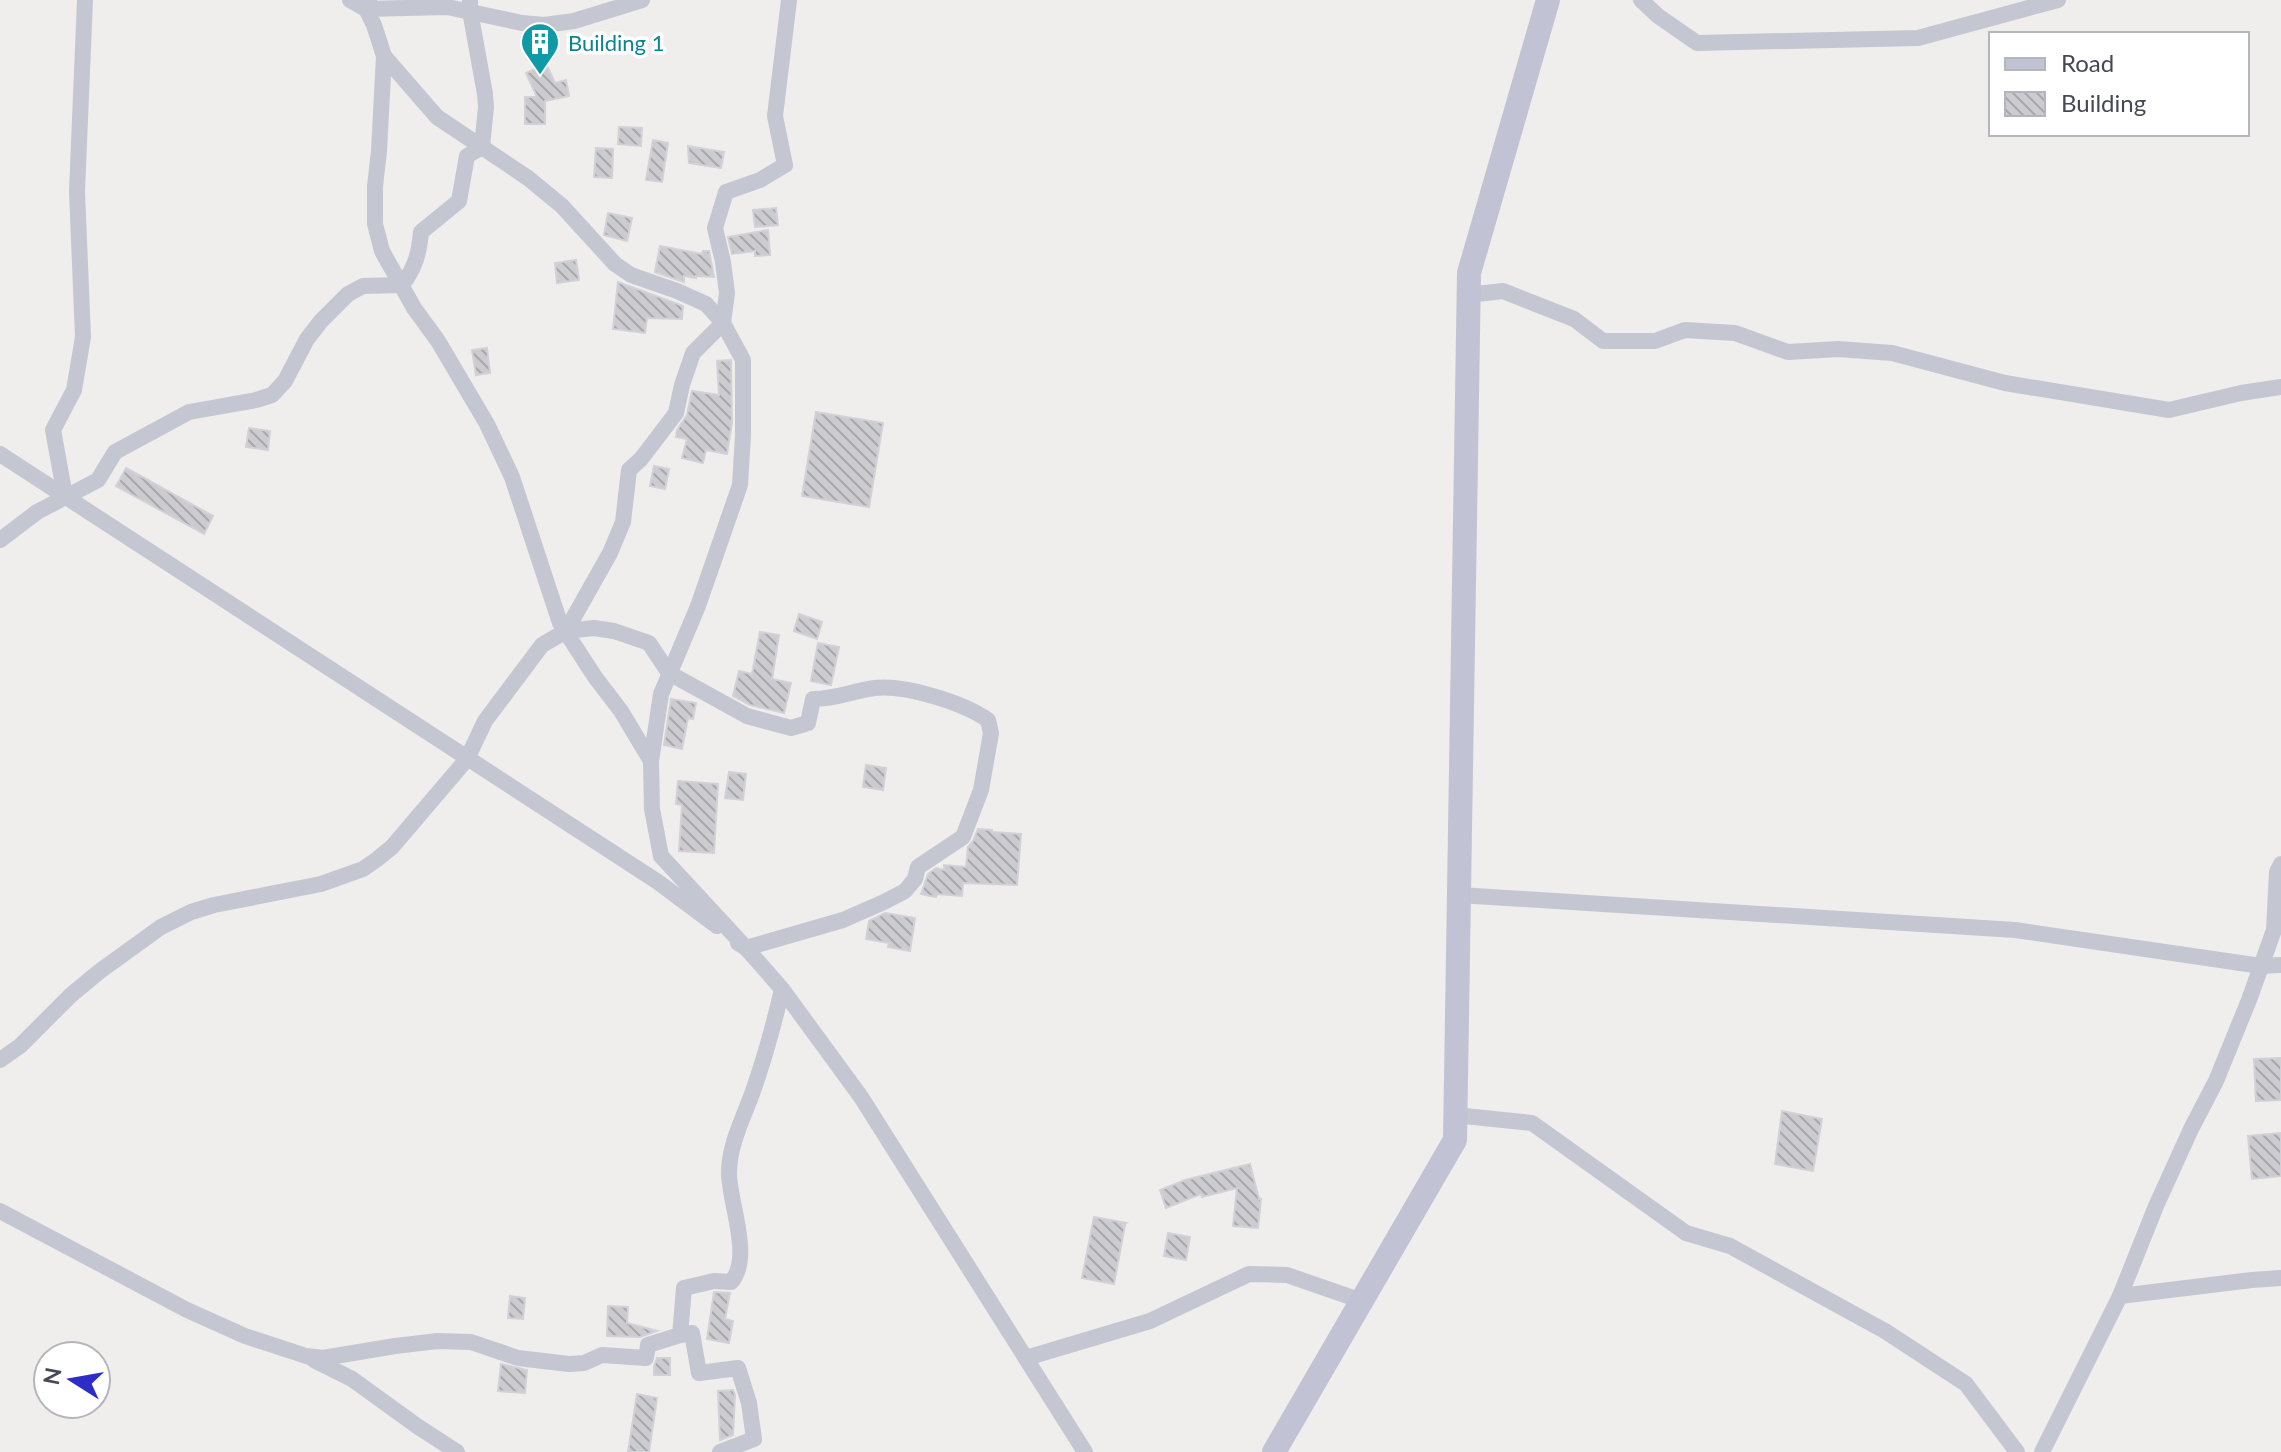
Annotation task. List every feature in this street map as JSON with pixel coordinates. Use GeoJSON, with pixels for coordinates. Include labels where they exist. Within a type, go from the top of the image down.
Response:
{"type":"FeatureCollection","features":[{"type":"Feature","properties":{"kind":"main road"},"geometry":{"type":"LineString","coordinates":[[1274,1452],[1455,1140],[1469,273],[1548,0]]}},
{"type":"Feature","properties":{"kind":"street"},"geometry":{"type":"LineString","coordinates":[[65,496],[53,430],[74,390],[83,337],[77,191],[85,0]]}},
{"type":"Feature","properties":{"kind":"street"},"geometry":{"type":"LineString","coordinates":[[350,0],[368,4],[470,6],[522,23],[544,25],[574,21],[642,0]]}},
{"type":"Feature","properties":{"kind":"street"},"geometry":{"type":"LineString","coordinates":[[566,631],[610,553],[623,522],[629,470],[676,413],[693,353],[723,323],[727,293],[715,228],[726,192],[760,180],[785,165],[775,116],[789,0]]}},
{"type":"Feature","properties":{"kind":"street"},"geometry":{"type":"LineString","coordinates":[[1641,0],[1697,43],[1918,38],[2058,0]]}},
{"type":"Feature","properties":{"kind":"street"},"geometry":{"type":"LineString","coordinates":[[368,4],[384,56],[375,186],[375,224],[382,251],[487,424],[512,477],[560,623],[621,711],[651,761]]}},
{"type":"Feature","properties":{"kind":"street"},"geometry":{"type":"LineString","coordinates":[[470,6],[485,94],[482,147]]}},
{"type":"Feature","properties":{"kind":"street"},"geometry":{"type":"LineString","coordinates":[[384,56],[437,117],[528,178],[562,206],[615,264],[631,275],[706,304],[723,323],[743,360],[740,485],[698,606],[661,694],[651,761],[652,809],[661,856],[782,989],[861,1097],[1085,1452]]}},
{"type":"Feature","properties":{"kind":"street"},"geometry":{"type":"LineString","coordinates":[[402,285],[419,256],[421,232],[459,201],[467,156],[482,147]]}},
{"type":"Feature","properties":{"kind":"street"},"geometry":{"type":"LineString","coordinates":[[0,540],[37,512],[98,480],[115,452],[189,412],[272,395],[285,381],[307,339],[348,294],[363,286],[402,285]]}},
{"type":"Feature","properties":{"kind":"street"},"geometry":{"type":"LineString","coordinates":[[1468,295],[1503,291],[1574,319],[1603,341],[1655,341],[1685,330],[1722,331],[1788,352],[1838,349],[1892,353],[2005,383],[2169,410],[2281,387]]}},
{"type":"Feature","properties":{"kind":"street"},"geometry":{"type":"LineString","coordinates":[[0,454],[658,882],[746,948]]}},
{"type":"Feature","properties":{"kind":"street"},"geometry":{"type":"LineString","coordinates":[[0,1060],[20,1046],[100,971],[161,927],[214,905],[321,884],[363,869],[392,847],[467,759],[485,721],[542,645],[566,631],[594,628],[649,643],[669,673],[747,716],[791,728],[808,723],[813,699],[834,699],[876,688],[917,691],[988,720],[991,733],[981,790],[963,837],[918,867],[915,879],[905,891],[843,920],[746,948]]}},
{"type":"Feature","properties":{"kind":"street"},"geometry":{"type":"LineString","coordinates":[[2042,1452],[2120,1296],[2162,1193],[2216,1081],[2274,930],[2277,872],[2281,864]]}},
{"type":"Feature","properties":{"kind":"street"},"geometry":{"type":"LineString","coordinates":[[1459,895],[2015,930],[2261,966],[2281,965]]}},
{"type":"Feature","properties":{"kind":"street"},"geometry":{"type":"LineString","coordinates":[[680,1335],[684,1288],[714,1281],[731,1282],[735,1278],[739,1231],[731,1199],[731,1152],[769,1045],[782,989]]}},
{"type":"Feature","properties":{"kind":"street"},"geometry":{"type":"LineString","coordinates":[[1455,1115],[1532,1123],[1686,1233],[1730,1246],[1885,1331],[1966,1384],[2017,1452]]}},
{"type":"Feature","properties":{"kind":"street"},"geometry":{"type":"LineString","coordinates":[[0,1211],[187,1310],[245,1336],[306,1356],[352,1379],[457,1452]]}},
{"type":"Feature","properties":{"kind":"street"},"geometry":{"type":"LineString","coordinates":[[1026,1358],[1150,1321],[1249,1274],[1287,1275],[1362,1301]]}},
{"type":"Feature","properties":{"kind":"street"},"geometry":{"type":"LineString","coordinates":[[2120,1296],[2281,1278]]}},
{"type":"Feature","properties":{"kind":"street"},"geometry":{"type":"LineString","coordinates":[[306,1356],[323,1358],[438,1341],[471,1342],[533,1361],[569,1364],[584,1363],[602,1355],[646,1358],[648,1345],[692,1333],[699,1373],[738,1368],[749,1403],[754,1439],[720,1452]]}},
{"type":"Feature","properties":{"kind":"building"},"geometry":{"type":"Polygon","coordinates":[[[546,64],[555,83],[566,80],[569,96],[545,101],[545,124],[525,124],[525,97],[537,97],[526,73],[546,64]]]}},
{"type":"Feature","properties":{"kind":"building"},"geometry":{"type":"Polygon","coordinates":[[[619,127],[642,128],[641,146],[618,144],[619,127]]]}},
{"type":"Feature","properties":{"kind":"building"},"geometry":{"type":"Polygon","coordinates":[[[653,140],[668,143],[662,182],[646,180],[653,140]]]}},
{"type":"Feature","properties":{"kind":"building"},"geometry":{"type":"Polygon","coordinates":[[[688,146],[724,152],[721,168],[689,163],[688,146]]]}},
{"type":"Feature","properties":{"kind":"building"},"geometry":{"type":"Polygon","coordinates":[[[596,148],[613,149],[612,178],[594,177],[596,148]]]}},
{"type":"Feature","properties":{"kind":"building"},"geometry":{"type":"Polygon","coordinates":[[[776,208],[778,225],[755,227],[753,210],[776,208]]]}},
{"type":"Feature","properties":{"kind":"building"},"geometry":{"type":"Polygon","coordinates":[[[608,213],[632,218],[627,241],[604,235],[608,213]]]}},
{"type":"Feature","properties":{"kind":"building"},"geometry":{"type":"Polygon","coordinates":[[[768,230],[770,255],[755,256],[755,251],[732,254],[728,237],[768,230]]]}},
{"type":"Feature","properties":{"kind":"building"},"geometry":{"type":"Polygon","coordinates":[[[660,246],[702,254],[709,251],[714,277],[684,276],[684,282],[655,272],[660,246]]]}},
{"type":"Feature","properties":{"kind":"building"},"geometry":{"type":"Polygon","coordinates":[[[576,260],[579,280],[557,283],[555,263],[576,260]]]}},
{"type":"Feature","properties":{"kind":"building"},"geometry":{"type":"Polygon","coordinates":[[[618,282],[683,306],[682,319],[647,318],[645,333],[613,329],[618,282]]]}},
{"type":"Feature","properties":{"kind":"building"},"geometry":{"type":"Polygon","coordinates":[[[487,348],[490,373],[476,375],[472,350],[487,348]]]}},
{"type":"Feature","properties":{"kind":"building"},"geometry":{"type":"Polygon","coordinates":[[[731,360],[732,423],[727,454],[706,450],[703,463],[682,458],[687,439],[676,437],[677,430],[687,415],[692,391],[719,395],[717,361],[731,360]]]}},
{"type":"Feature","properties":{"kind":"building"},"geometry":{"type":"Polygon","coordinates":[[[816,412],[883,423],[869,507],[802,496],[816,412]]]}},
{"type":"Feature","properties":{"kind":"building"},"geometry":{"type":"Polygon","coordinates":[[[249,428],[270,431],[268,450],[246,447],[249,428]]]}},
{"type":"Feature","properties":{"kind":"building"},"geometry":{"type":"Polygon","coordinates":[[[654,466],[669,469],[665,489],[650,486],[654,466]]]}},
{"type":"Feature","properties":{"kind":"building"},"geometry":{"type":"Polygon","coordinates":[[[126,468],[213,516],[204,534],[116,486],[126,468]]]}},
{"type":"Feature","properties":{"kind":"building"},"geometry":{"type":"Polygon","coordinates":[[[799,614],[822,622],[817,639],[794,631],[799,614]]]}},
{"type":"Feature","properties":{"kind":"building"},"geometry":{"type":"Polygon","coordinates":[[[760,632],[779,635],[772,679],[791,683],[784,713],[750,705],[733,696],[739,671],[752,674],[760,632]]]}},
{"type":"Feature","properties":{"kind":"building"},"geometry":{"type":"Polygon","coordinates":[[[818,643],[839,647],[831,685],[811,681],[818,643]]]}},
{"type":"Feature","properties":{"kind":"building"},"geometry":{"type":"Polygon","coordinates":[[[671,699],[696,703],[693,719],[688,718],[682,749],[664,745],[671,699]]]}},
{"type":"Feature","properties":{"kind":"building"},"geometry":{"type":"Polygon","coordinates":[[[866,765],[886,768],[883,790],[863,787],[866,765]]]}},
{"type":"Feature","properties":{"kind":"building"},"geometry":{"type":"Polygon","coordinates":[[[729,772],[746,774],[743,800],[725,798],[729,772]]]}},
{"type":"Feature","properties":{"kind":"building"},"geometry":{"type":"Polygon","coordinates":[[[678,781],[718,784],[714,853],[679,851],[682,805],[676,804],[678,781]]]}},
{"type":"Feature","properties":{"kind":"building"},"geometry":{"type":"Polygon","coordinates":[[[978,829],[1021,834],[1017,885],[963,883],[962,896],[921,894],[928,874],[936,868],[944,870],[944,865],[966,867],[968,847],[978,829]]]}},
{"type":"Feature","properties":{"kind":"building"},"geometry":{"type":"Polygon","coordinates":[[[885,913],[915,918],[910,951],[866,939],[869,921],[885,913]]]}},
{"type":"Feature","properties":{"kind":"building"},"geometry":{"type":"Polygon","coordinates":[[[2281,1058],[2281,1100],[2256,1101],[2254,1059],[2281,1058]]]}},
{"type":"Feature","properties":{"kind":"building"},"geometry":{"type":"Polygon","coordinates":[[[1782,1111],[1822,1119],[1813,1171],[1775,1164],[1782,1111]]]}},
{"type":"Feature","properties":{"kind":"building"},"geometry":{"type":"Polygon","coordinates":[[[2281,1133],[2281,1176],[2252,1179],[2248,1136],[2281,1133]]]}},
{"type":"Feature","properties":{"kind":"building"},"geometry":{"type":"Polygon","coordinates":[[[1250,1164],[1261,1199],[1258,1228],[1233,1226],[1237,1188],[1202,1197],[1201,1194],[1166,1208],[1160,1190],[1185,1180],[1250,1164]]]}},
{"type":"Feature","properties":{"kind":"building"},"geometry":{"type":"Polygon","coordinates":[[[1094,1217],[1126,1223],[1122,1225],[1125,1225],[1114,1284],[1082,1278],[1094,1217]]]}},
{"type":"Feature","properties":{"kind":"building"},"geometry":{"type":"Polygon","coordinates":[[[1168,1233],[1190,1237],[1186,1260],[1164,1256],[1168,1233]]]}},
{"type":"Feature","properties":{"kind":"building"},"geometry":{"type":"Polygon","coordinates":[[[714,1292],[730,1293],[725,1319],[733,1321],[729,1343],[707,1339],[714,1292]]]}},
{"type":"Feature","properties":{"kind":"building"},"geometry":{"type":"Polygon","coordinates":[[[510,1296],[525,1298],[523,1319],[508,1318],[510,1296]]]}},
{"type":"Feature","properties":{"kind":"building"},"geometry":{"type":"Polygon","coordinates":[[[608,1306],[628,1307],[627,1323],[657,1331],[640,1337],[607,1336],[608,1306]]]}},
{"type":"Feature","properties":{"kind":"building"},"geometry":{"type":"Polygon","coordinates":[[[657,1358],[670,1358],[670,1375],[654,1375],[657,1358]]]}},
{"type":"Feature","properties":{"kind":"building"},"geometry":{"type":"Polygon","coordinates":[[[501,1364],[527,1370],[525,1393],[498,1391],[501,1364]]]}},
{"type":"Feature","properties":{"kind":"building"},"geometry":{"type":"Polygon","coordinates":[[[733,1390],[733,1435],[720,1440],[718,1391],[733,1390]]]}},
{"type":"Feature","properties":{"kind":"building"},"geometry":{"type":"Polygon","coordinates":[[[637,1394],[657,1398],[649,1452],[628,1452],[637,1394]]]}},
{"type":"Feature","properties":{"kind":"place","name":"Building 1"},"geometry":{"type":"Point","coordinates":[540,76]}}]}
